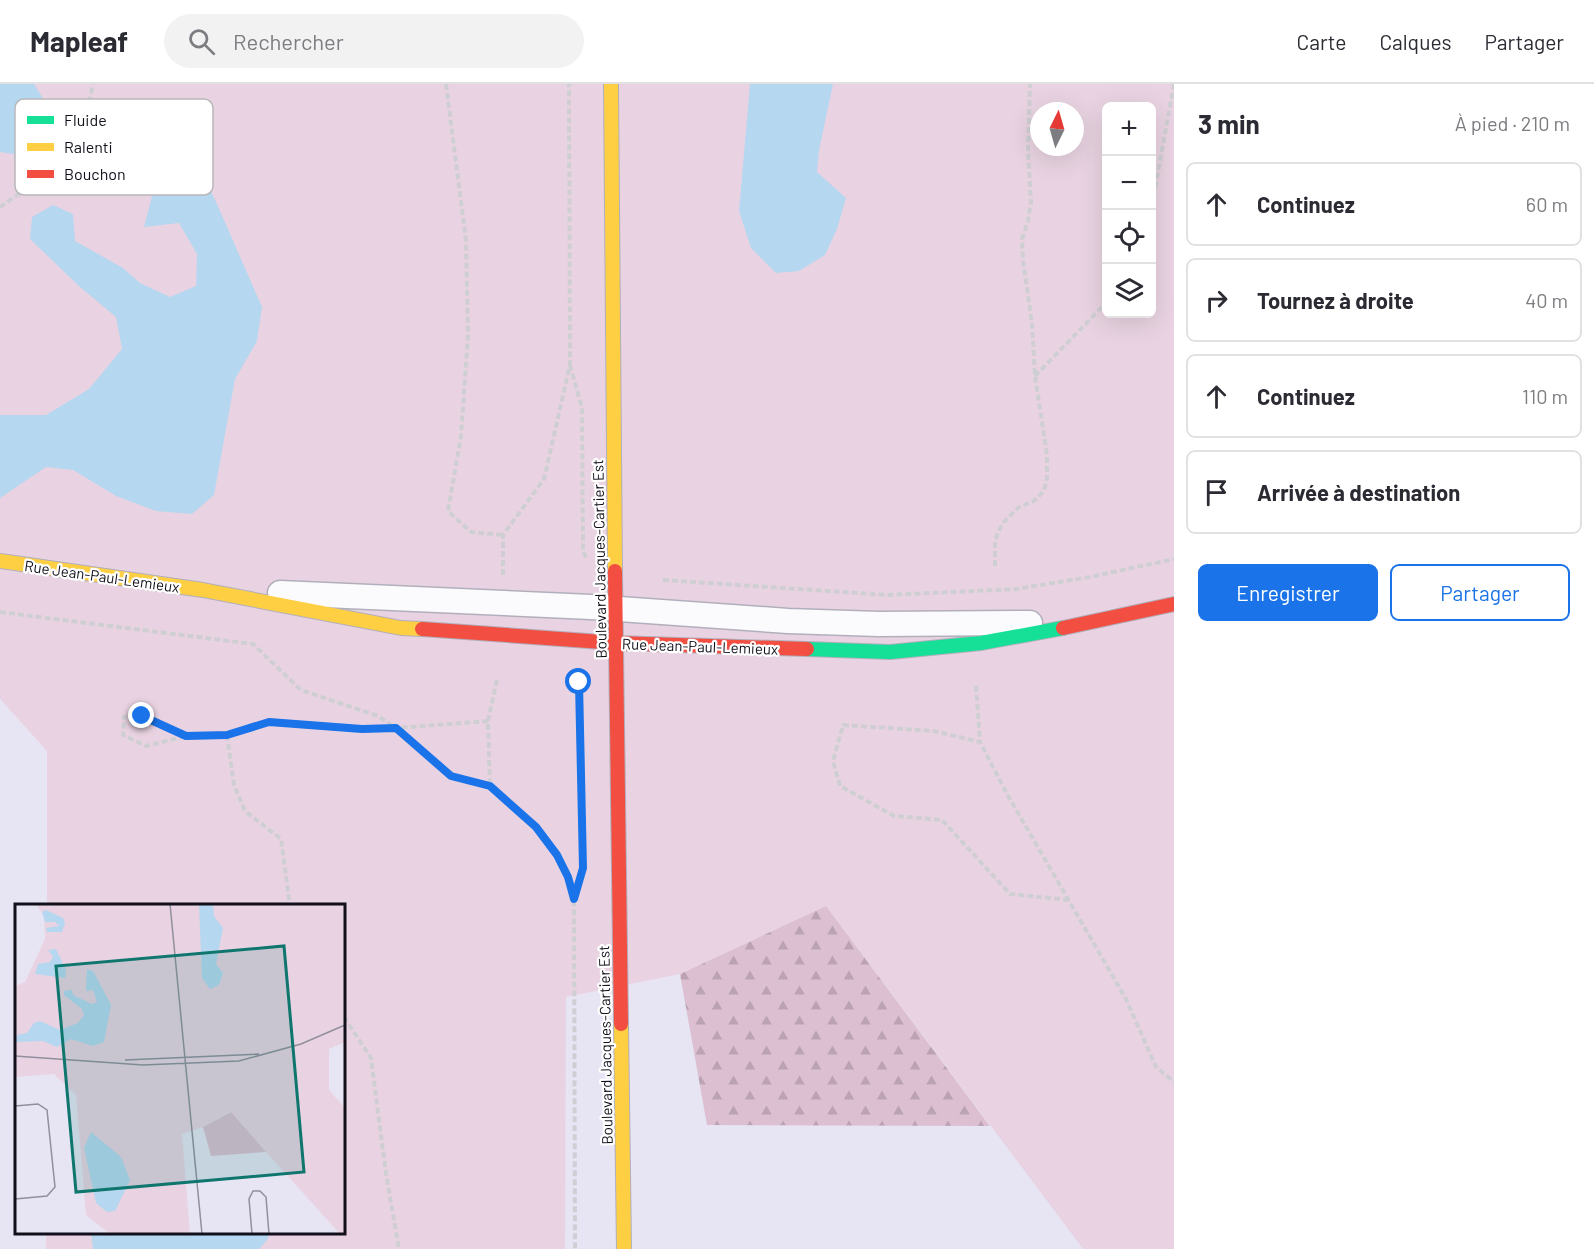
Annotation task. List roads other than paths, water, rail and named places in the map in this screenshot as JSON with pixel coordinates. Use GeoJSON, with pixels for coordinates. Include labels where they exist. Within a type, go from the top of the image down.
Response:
{"type":"FeatureCollection","features":[{"type":"Feature","properties":{"kind":"street","name":"Boulevard Jacques-Cartier Est"},"geometry":{"type":"LineString","coordinates":[[611,84],[615,608],[624,1249]]}},
{"type":"Feature","properties":{"kind":"street","name":"Rue Jean-Paul-Lemieux"},"geometry":{"type":"LineString","coordinates":[[0,561],[203,590],[401,628],[616,643],[890,652],[981,643],[1090,623],[1174,604]]}},
{"type":"Feature","properties":{"kind":"street","name":"Rue Jean-Paul-Lemieux"},"geometry":{"type":"LineString","coordinates":[[203,590],[615,608],[788,621],[1090,623]]}},
{"type":"Feature","properties":{"kind":"water"},"geometry":{"type":"Polygon","coordinates":[[[0,84],[34,84],[43,99],[15,99],[15,154],[0,152],[0,84]]]}},
{"type":"Feature","properties":{"kind":"water"},"geometry":{"type":"Polygon","coordinates":[[[750,84],[833,84],[819,150],[817,172],[846,198],[837,229],[825,255],[799,271],[776,273],[751,248],[739,211],[750,84]]]}},
{"type":"Feature","properties":{"kind":"water"},"geometry":{"type":"Polygon","coordinates":[[[213,195],[262,307],[257,341],[235,379],[214,495],[192,514],[156,511],[116,496],[73,470],[46,467],[0,498],[0,415],[46,415],[89,389],[122,349],[116,317],[80,287],[30,239],[32,217],[53,205],[73,214],[75,241],[123,268],[140,283],[170,297],[196,286],[197,254],[179,223],[144,227],[152,196],[213,195]]]}},
{"type":"Feature","properties":{"kind":"water"},"geometry":{"type":"Polygon","coordinates":[[[91,1234],[270,1234],[259,1249],[93,1249],[91,1234]]]}}]}
